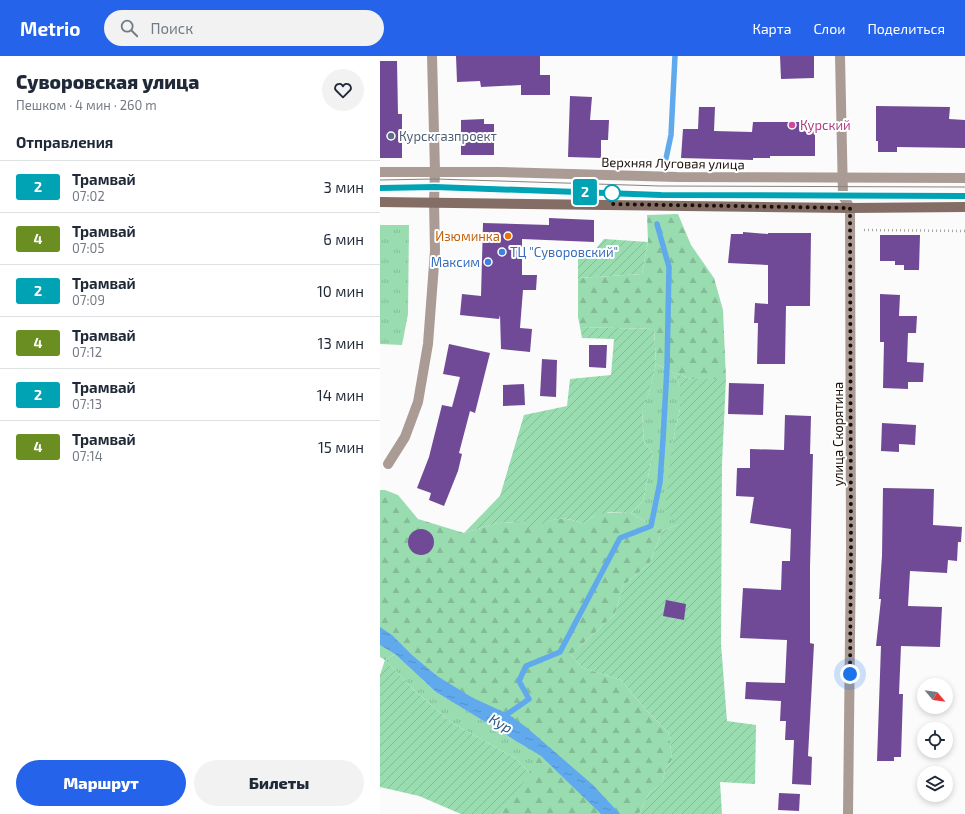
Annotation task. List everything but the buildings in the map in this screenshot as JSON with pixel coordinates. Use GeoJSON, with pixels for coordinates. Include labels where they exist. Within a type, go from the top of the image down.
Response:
{"type":"FeatureCollection","features":[{"type":"Feature","properties":{"kind":"main road"},"geometry":{"type":"LineString","coordinates":[[380,202],[850,208],[965,207]]}},
{"type":"Feature","properties":{"kind":"street"},"geometry":{"type":"LineString","coordinates":[[388,464],[405,437],[418,402],[428,344],[435,251],[435,171],[432,56]]}},
{"type":"Feature","properties":{"kind":"street","name":"улица Скорятина"},"geometry":{"type":"LineString","coordinates":[[840,56],[844,196],[850,208],[851,549],[848,814]]}},
{"type":"Feature","properties":{"kind":"street","name":"Верхняя Луговая улица"},"geometry":{"type":"LineString","coordinates":[[380,172],[435,171],[677,177],[965,178]]}},
{"type":"Feature","properties":{"kind":"path"},"geometry":{"type":"LineString","coordinates":[[850,230],[965,231]]}},
{"type":"Feature","properties":{"kind":"green space"},"geometry":{"type":"Polygon","coordinates":[[[678,214],[691,245],[714,278],[723,310],[726,379],[691,379],[656,364],[654,329],[580,327],[578,317],[578,278],[642,274],[648,242],[647,215],[678,214]]]}},
{"type":"Feature","properties":{"kind":"green space"},"geometry":{"type":"Polygon","coordinates":[[[380,225],[409,225],[408,314],[402,345],[380,344],[380,225]]]}},
{"type":"Feature","properties":{"kind":"green space"},"geometry":{"type":"Polygon","coordinates":[[[604,239],[648,242],[642,274],[578,278],[578,251],[592,253],[604,239]]]}},
{"type":"Feature","properties":{"kind":"green space"},"geometry":{"type":"Polygon","coordinates":[[[580,327],[654,329],[656,364],[649,393],[642,411],[644,442],[653,453],[643,501],[631,513],[600,514],[589,519],[584,524],[569,519],[556,519],[529,529],[524,522],[498,523],[464,533],[500,496],[524,415],[567,406],[570,379],[611,375],[614,339],[582,338],[580,327]]]}},
{"type":"Feature","properties":{"kind":"green space"},"geometry":{"type":"Polygon","coordinates":[[[656,364],[672,372],[680,385],[680,409],[672,445],[677,525],[662,531],[631,513],[643,501],[653,453],[644,442],[642,410],[649,393],[656,364]]]}},
{"type":"Feature","properties":{"kind":"green space"},"geometry":{"type":"Polygon","coordinates":[[[672,372],[691,379],[726,379],[722,464],[721,644],[727,721],[756,725],[755,784],[720,782],[722,814],[639,814],[649,793],[662,784],[665,770],[672,760],[669,733],[647,711],[621,680],[583,668],[571,655],[615,614],[623,586],[650,563],[662,531],[677,525],[665,508],[672,445],[680,409],[680,385],[672,372]]]}},
{"type":"Feature","properties":{"kind":"green space"},"geometry":{"type":"Polygon","coordinates":[[[380,490],[385,490],[398,495],[418,519],[464,533],[498,523],[524,522],[529,528],[556,519],[569,519],[584,524],[599,513],[631,513],[662,531],[650,563],[623,586],[615,614],[571,655],[583,668],[621,680],[647,711],[669,733],[672,760],[665,770],[662,784],[649,793],[639,814],[501,814],[540,756],[436,692],[395,654],[385,660],[380,657],[380,490]]]}},
{"type":"Feature","properties":{"kind":"green space"},"geometry":{"type":"Polygon","coordinates":[[[395,654],[436,692],[541,756],[530,773],[515,758],[452,723],[415,691],[385,660],[395,654]]]}},
{"type":"Feature","properties":{"kind":"green space"},"geometry":{"type":"Polygon","coordinates":[[[385,660],[415,691],[452,723],[515,758],[530,773],[501,814],[461,814],[419,796],[380,787],[380,675],[385,660]]]}},
{"type":"Feature","properties":{"kind":"water","name":"Кур"},"geometry":{"type":"Polygon","coordinates":[[[380,627],[392,635],[412,655],[437,676],[473,698],[508,714],[526,727],[593,785],[620,814],[601,814],[541,756],[436,692],[395,654],[380,645],[380,627]]]}},
{"type":"Feature","properties":{"kind":"waterway"},"geometry":{"type":"LineString","coordinates":[[664,168],[671,135],[675,56]]}},
{"type":"Feature","properties":{"kind":"waterway","name":"Кур"},"geometry":{"type":"LineString","coordinates":[[503,717],[529,699],[519,681],[526,666],[560,652],[620,538],[651,526],[660,482],[667,368],[669,267],[657,224]]}},
{"type":"Feature","properties":{"kind":"tram line"},"geometry":{"type":"LineString","coordinates":[[380,180],[435,179],[660,186],[965,187]]}},
{"type":"Feature","properties":{"kind":"tram line"},"geometry":{"type":"LineString","coordinates":[[380,188],[435,187],[661,195],[965,196]]}},
{"type":"Feature","properties":{"kind":"tram line","name":"2"},"geometry":{"type":"LineString","coordinates":[[380,188],[435,187],[661,195],[965,196]]}},
{"type":"Feature","properties":{"kind":"place","name":"Курский"},"geometry":{"type":"Point","coordinates":[792,125]}},
{"type":"Feature","properties":{"kind":"place","name":"Курскгазпроект"},"geometry":{"type":"Point","coordinates":[391,136]}},
{"type":"Feature","properties":{"kind":"place","name":"Изюминка"},"geometry":{"type":"Point","coordinates":[508,236]}},
{"type":"Feature","properties":{"kind":"place","name":"ТЦ \"Суворовский\""},"geometry":{"type":"Point","coordinates":[502,252]}},
{"type":"Feature","properties":{"kind":"place","name":"Максим"},"geometry":{"type":"Point","coordinates":[488,262]}},
{"type":"Feature","properties":{"kind":"route"},"geometry":{"type":"LineString","coordinates":[[612,193],[610,204],[850,208],[850,674]]}}]}
